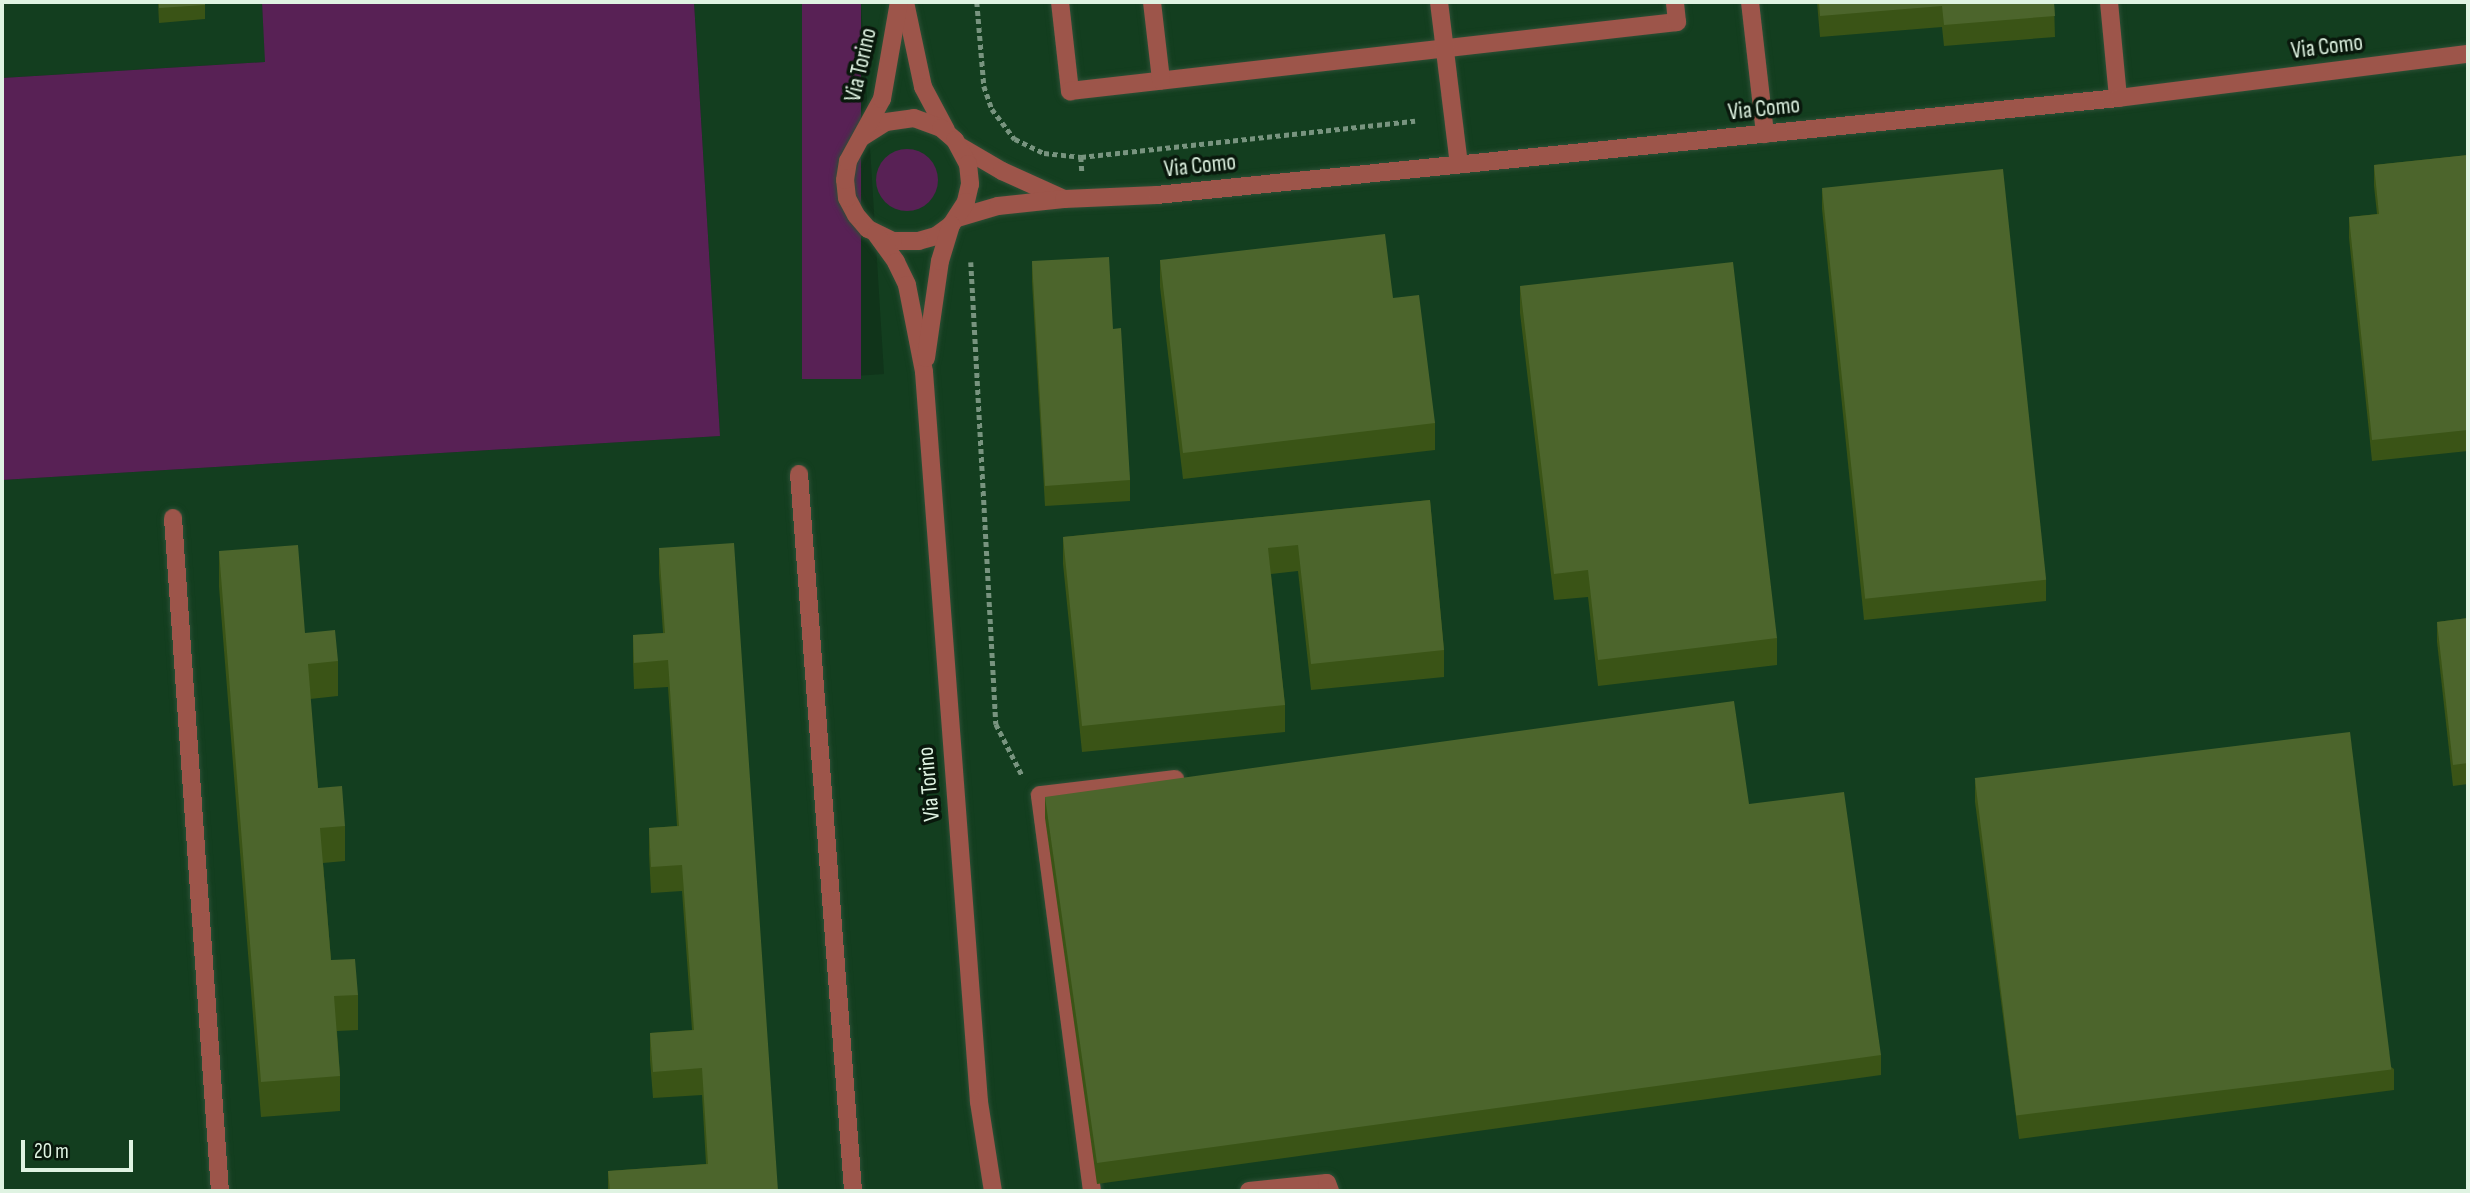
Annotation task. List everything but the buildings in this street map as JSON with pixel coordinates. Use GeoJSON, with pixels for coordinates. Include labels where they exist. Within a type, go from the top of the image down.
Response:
{"type":"FeatureCollection","features":[{"type":"Feature","properties":{"kind":"street","name":"Via Torino"},"geometry":{"type":"LineString","coordinates":[[899,2],[882,99],[848,161],[845,189],[856,215],[876,234],[896,262],[907,285],[924,372],[979,1102],[993,1191]]}},
{"type":"Feature","properties":{"kind":"street","name":"Via Torino"},"geometry":{"type":"LineString","coordinates":[[905,2],[923,87],[948,133],[961,147],[968,164],[970,184],[966,202],[954,222],[940,261],[924,372]]}},
{"type":"Feature","properties":{"kind":"street"},"geometry":{"type":"LineString","coordinates":[[1060,2],[1070,91],[1677,22],[1675,2]]}},
{"type":"Feature","properties":{"kind":"street"},"geometry":{"type":"LineString","coordinates":[[1152,2],[1161,80]]}},
{"type":"Feature","properties":{"kind":"street"},"geometry":{"type":"LineString","coordinates":[[1439,2],[1459,164]]}},
{"type":"Feature","properties":{"kind":"street"},"geometry":{"type":"LineString","coordinates":[[1750,2],[1765,134]]}},
{"type":"Feature","properties":{"kind":"street"},"geometry":{"type":"LineString","coordinates":[[2109,2],[2118,98]]}},
{"type":"Feature","properties":{"kind":"street","name":"Via Como"},"geometry":{"type":"LineString","coordinates":[[954,222],[998,206],[1064,199],[1157,195],[2118,98],[2468,54]]}},
{"type":"Feature","properties":{"kind":"street","name":"Via Torino"},"geometry":{"type":"LineString","coordinates":[[862,137],[877,126],[905,118],[923,120],[948,133]]}},
{"type":"Feature","properties":{"kind":"street","name":"Via Como"},"geometry":{"type":"LineString","coordinates":[[961,147],[1002,171],[1064,199]]}},
{"type":"Feature","properties":{"kind":"street"},"geometry":{"type":"LineString","coordinates":[[876,234],[911,243],[936,236],[954,222]]}},
{"type":"Feature","properties":{"kind":"street"},"geometry":{"type":"LineString","coordinates":[[799,474],[853,1191]]}},
{"type":"Feature","properties":{"kind":"street"},"geometry":{"type":"LineString","coordinates":[[173,518],[220,1191]]}},
{"type":"Feature","properties":{"kind":"street"},"geometry":{"type":"LineString","coordinates":[[1092,1191],[1040,795],[1188,778]]}},
{"type":"Feature","properties":{"kind":"street"},"geometry":{"type":"LineString","coordinates":[[1249,1191],[1327,1183],[1330,1191]]}},
{"type":"Feature","properties":{"kind":"path"},"geometry":{"type":"LineString","coordinates":[[977,2],[984,86],[992,109],[1015,139],[1044,153],[1081,157],[1415,121]]}},
{"type":"Feature","properties":{"kind":"path"},"geometry":{"type":"LineString","coordinates":[[971,264],[986,511]]}},
{"type":"Feature","properties":{"kind":"shaded area"},"geometry":{"type":"Polygon","coordinates":[[[2,2],[262,2],[266,62],[2,78],[2,2]]]}},
{"type":"Feature","properties":{"kind":"shaded area"},"geometry":{"type":"Polygon","coordinates":[[[262,2],[694,2],[720,436],[2,480],[2,78],[265,62],[262,2]]]}},
{"type":"Feature","properties":{"kind":"shaded area"},"geometry":{"type":"Polygon","coordinates":[[[694,2],[802,2],[825,378],[884,374],[861,2],[2468,2],[2468,1191],[2,1191],[2,480],[720,436],[694,2]]]}},
{"type":"Feature","properties":{"kind":"shaded area"},"geometry":{"type":"Polygon","coordinates":[[[802,2],[861,2],[861,379],[802,379],[802,2]]]}},
{"type":"Feature","properties":{"kind":"shaded area"},"geometry":{"type":"Polygon","coordinates":[[[901,149],[913,149],[929,158],[936,168],[936,192],[929,202],[913,211],[901,211],[890,206],[881,197],[876,186],[876,174],[881,163],[890,154],[901,149]]]}}]}
